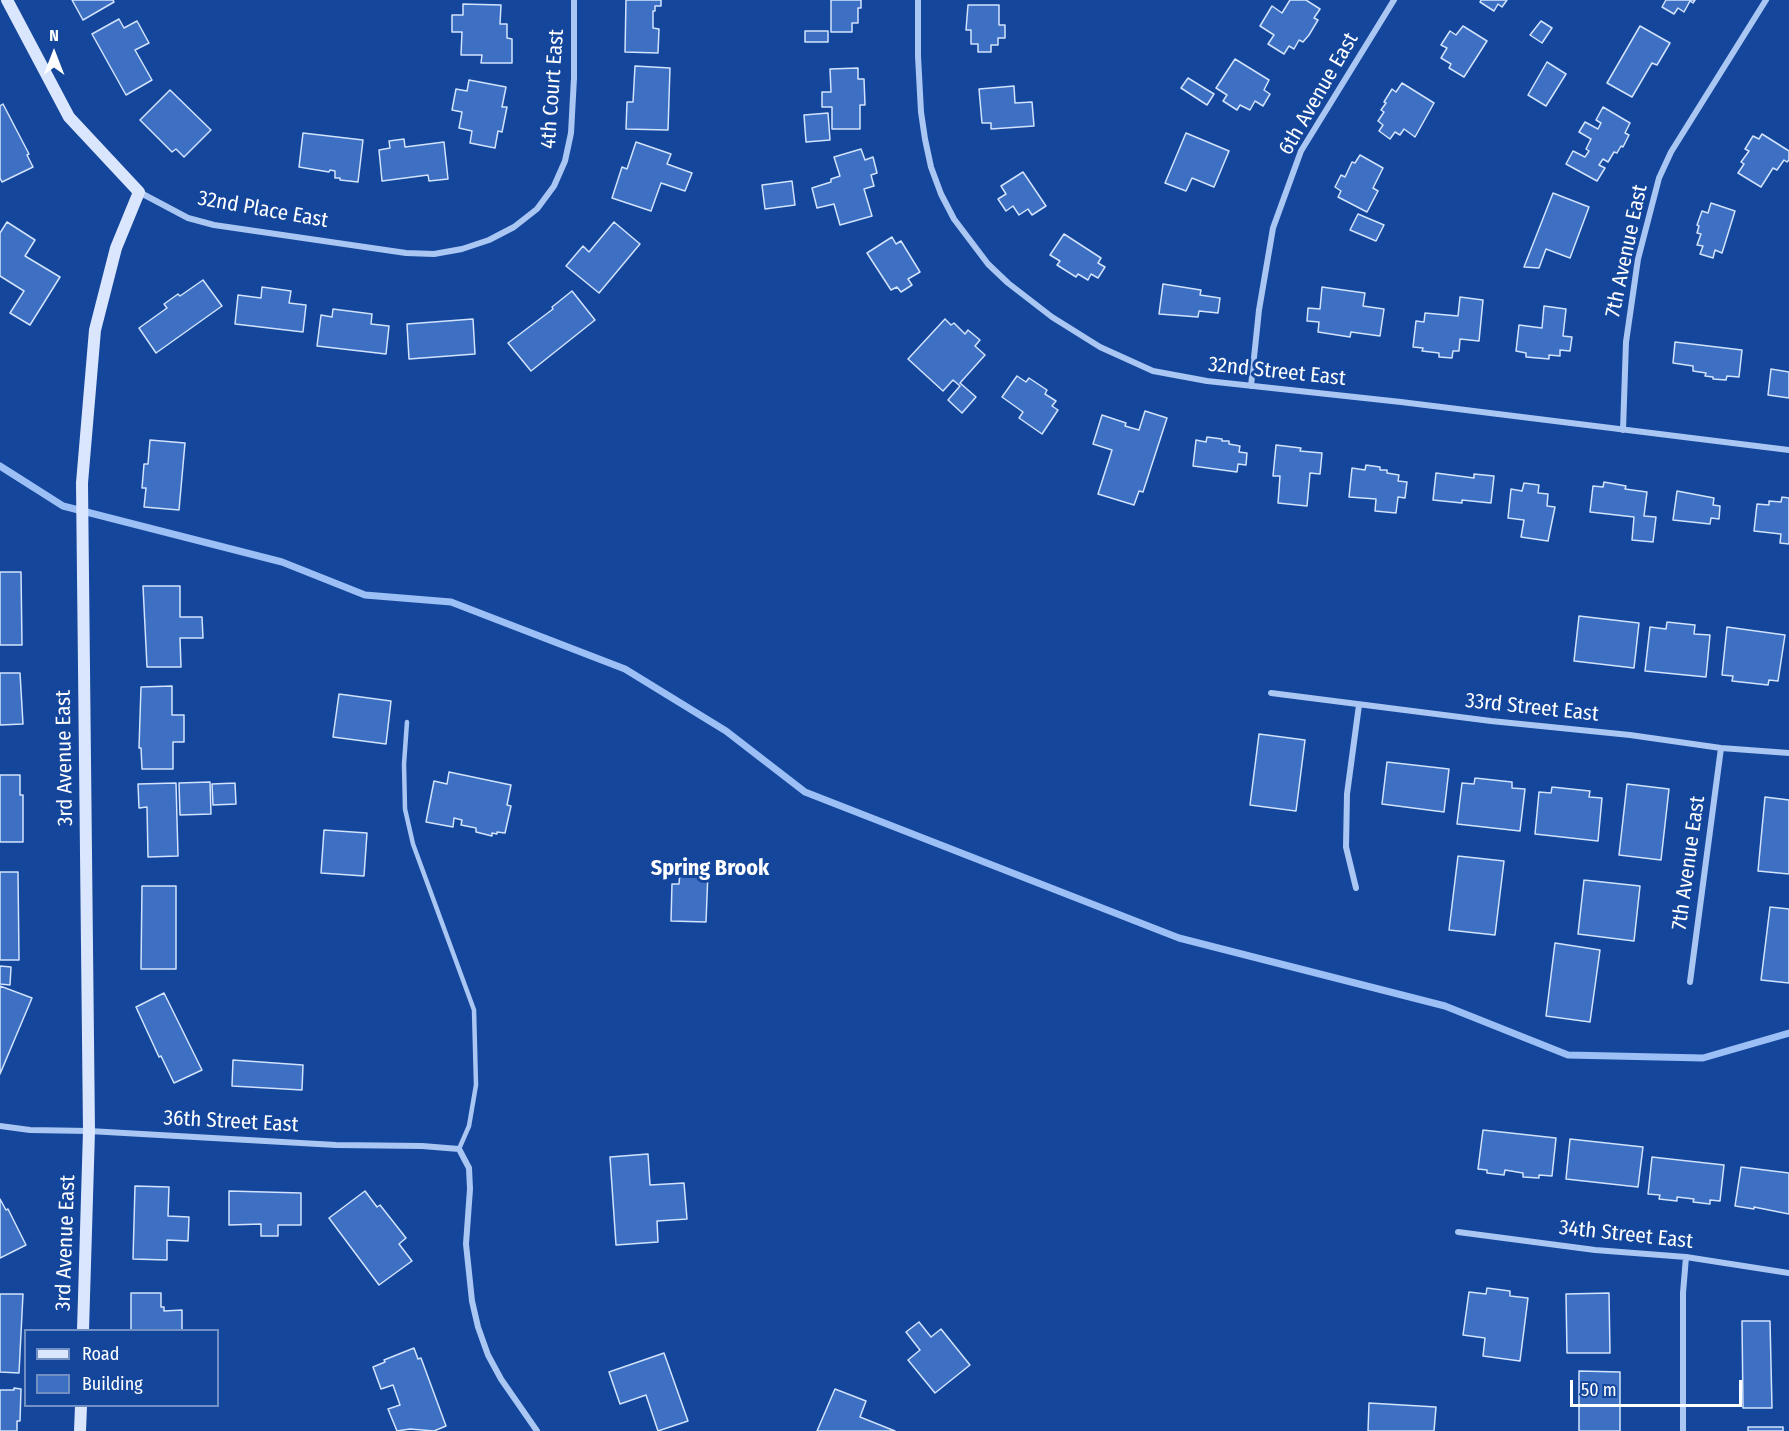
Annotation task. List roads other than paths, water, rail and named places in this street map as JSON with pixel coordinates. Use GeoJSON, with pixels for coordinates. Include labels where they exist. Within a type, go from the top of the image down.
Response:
{"type":"FeatureCollection","features":[{"type":"Feature","properties":{"kind":"street","name":"32nd Place East"},"geometry":{"type":"LineString","coordinates":[[7,0],[69,117],[139,192],[188,218],[214,225],[406,253],[434,254],[489,240],[514,227],[537,209]]}},
{"type":"Feature","properties":{"kind":"street","name":"4th Court East"},"geometry":{"type":"LineString","coordinates":[[537,209],[554,186],[565,161],[571,133],[574,0]]}},
{"type":"Feature","properties":{"kind":"street","name":"32nd Street East"},"geometry":{"type":"LineString","coordinates":[[918,0],[919,86],[925,139],[941,194],[954,219],[988,264],[1008,283],[1052,317],[1100,347],[1153,371],[1196,379],[1413,403],[1789,450]]}},
{"type":"Feature","properties":{"kind":"street","name":"6th Avenue East"},"geometry":{"type":"LineString","coordinates":[[1251,386],[1259,310],[1273,228],[1301,150],[1394,0]]}},
{"type":"Feature","properties":{"kind":"street","name":"7th Avenue East"},"geometry":{"type":"LineString","coordinates":[[1623,430],[1626,342],[1638,259],[1656,187],[1671,152],[1766,0]]}},
{"type":"Feature","properties":{"kind":"street","name":"3rd Avenue East"},"geometry":{"type":"LineString","coordinates":[[83,1329],[88,1131],[82,483],[95,330],[116,248],[139,192]]}},
{"type":"Feature","properties":{"kind":"street","name":"33rd Street East"},"geometry":{"type":"LineString","coordinates":[[1271,693],[1630,735],[1721,748],[1789,753]]}},
{"type":"Feature","properties":{"kind":"street"},"geometry":{"type":"LineString","coordinates":[[1356,888],[1346,847],[1347,794],[1359,705]]}},
{"type":"Feature","properties":{"kind":"street","name":"7th Avenue East"},"geometry":{"type":"LineString","coordinates":[[1690,982],[1721,748]]}},
{"type":"Feature","properties":{"kind":"street","name":"36th Street East"},"geometry":{"type":"LineString","coordinates":[[0,1126],[30,1130],[459,1149]]}},
{"type":"Feature","properties":{"kind":"street"},"geometry":{"type":"LineString","coordinates":[[459,1149],[469,1168],[470,1190],[466,1244],[469,1282],[478,1327],[501,1379],[537,1431]]}},
{"type":"Feature","properties":{"kind":"street","name":"34th Street East"},"geometry":{"type":"LineString","coordinates":[[1458,1232],[1595,1250],[1686,1257],[1789,1273]]}},
{"type":"Feature","properties":{"kind":"street"},"geometry":{"type":"LineString","coordinates":[[1683,1431],[1683,1293],[1686,1257]]}},
{"type":"Feature","properties":{"kind":"street"},"geometry":{"type":"LineString","coordinates":[[80,1431],[81,1407]]}},
{"type":"Feature","properties":{"kind":"lane"},"geometry":{"type":"LineString","coordinates":[[407,722],[404,764],[405,808],[413,844],[474,1010],[476,1085],[469,1126],[459,1149]]}},
{"type":"Feature","properties":{"kind":"waterway"},"geometry":{"type":"LineString","coordinates":[[0,466],[63,506],[282,562],[365,595],[451,602],[625,669],[726,731],[805,792],[1179,938],[1445,1006],[1568,1055],[1703,1058],[1789,1033]]}},
{"type":"Feature","properties":{"kind":"district","name":"Spring Brook"},"geometry":{"type":"Point","coordinates":[710,869]}}]}
